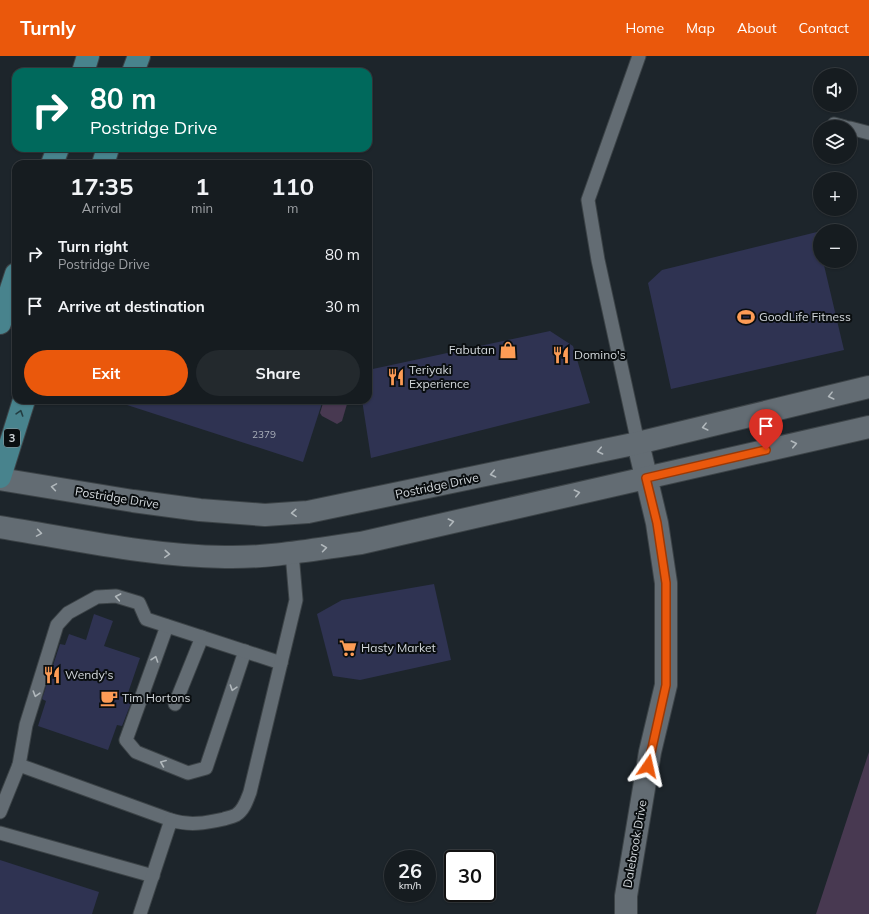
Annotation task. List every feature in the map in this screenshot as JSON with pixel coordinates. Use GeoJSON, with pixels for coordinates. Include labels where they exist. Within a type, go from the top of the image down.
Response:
{"type":"FeatureCollection","features":[{"type":"Feature","properties":{"kind":"main road"},"geometry":{"type":"LineString","coordinates":[[84,68],[88,56]]}},
{"type":"Feature","properties":{"kind":"main road"},"geometry":{"type":"LineString","coordinates":[[134,68],[139,56]]}},
{"type":"Feature","properties":{"kind":"main road"},"geometry":{"type":"LineString","coordinates":[[0,323],[12,286]]}},
{"type":"Feature","properties":{"kind":"main road","name":"3"},"geometry":{"type":"LineString","coordinates":[[0,478],[23,404]]}},
{"type":"Feature","properties":{"kind":"street","name":"Postridge Drive"},"geometry":{"type":"LineString","coordinates":[[0,478],[133,501],[200,510],[265,514],[308,512],[638,443],[869,387]]}},
{"type":"Feature","properties":{"kind":"street"},"geometry":{"type":"LineString","coordinates":[[0,527],[45,534],[104,546],[163,554],[226,558],[292,553],[361,542],[869,427]]}},
{"type":"Feature","properties":{"kind":"street","name":"Dalebrook Drive"},"geometry":{"type":"LineString","coordinates":[[626,914],[626,896],[650,752],[666,685],[666,583],[657,523],[638,443]]}},
{"type":"Feature","properties":{"kind":"lane"},"geometry":{"type":"LineString","coordinates":[[638,56],[588,200],[597,255],[638,443]]}},
{"type":"Feature","properties":{"kind":"lane"},"geometry":{"type":"LineString","coordinates":[[857,130],[869,133]]}},
{"type":"Feature","properties":{"kind":"lane"},"geometry":{"type":"LineString","coordinates":[[19,765],[180,823],[194,824],[210,822],[235,816],[242,809],[250,792],[296,600],[292,553]]}},
{"type":"Feature","properties":{"kind":"lane"},"geometry":{"type":"LineString","coordinates":[[0,812],[19,765],[26,725],[57,625],[68,613],[97,597],[116,596],[139,603],[146,619],[281,663]]}},
{"type":"Feature","properties":{"kind":"lane"},"geometry":{"type":"LineString","coordinates":[[166,626],[126,740],[136,752],[188,773],[206,768],[245,651]]}},
{"type":"Feature","properties":{"kind":"lane"},"geometry":{"type":"LineString","coordinates":[[175,704],[202,637]]}},
{"type":"Feature","properties":{"kind":"lane"},"geometry":{"type":"LineString","coordinates":[[140,914],[172,820]]}},
{"type":"Feature","properties":{"kind":"lane"},"geometry":{"type":"LineString","coordinates":[[0,833],[153,876]]}},
{"type":"Feature","properties":{"kind":"shaded area"},"geometry":{"type":"Polygon","coordinates":[[[323,404],[347,404],[342,421],[337,424],[322,416],[320,413],[323,404]]]}},
{"type":"Feature","properties":{"kind":"shaded area"},"geometry":{"type":"Polygon","coordinates":[[[869,752],[869,914],[816,914],[869,752]]]}},
{"type":"Feature","properties":{"kind":"building","name":"GoodLife Fitness"},"geometry":{"type":"Polygon","coordinates":[[[813,233],[813,268],[825,268],[844,350],[671,389],[648,283],[662,270],[813,233]]]}},
{"type":"Feature","properties":{"kind":"building"},"geometry":{"type":"Polygon","coordinates":[[[550,331],[573,346],[590,403],[371,458],[363,404],[372,404],[372,369],[550,331]]]}},
{"type":"Feature","properties":{"kind":"building"},"geometry":{"type":"Polygon","coordinates":[[[124,404],[322,404],[303,462],[124,404]]]}},
{"type":"Feature","properties":{"kind":"building"},"geometry":{"type":"Polygon","coordinates":[[[434,584],[451,660],[360,680],[333,676],[317,614],[342,600],[434,584]]]}},
{"type":"Feature","properties":{"kind":"building"},"geometry":{"type":"Polygon","coordinates":[[[94,614],[113,621],[104,646],[140,658],[127,696],[133,698],[122,726],[117,725],[108,750],[38,726],[46,701],[42,699],[60,644],[65,645],[69,634],[86,640],[94,614]]]}},
{"type":"Feature","properties":{"kind":"building"},"geometry":{"type":"Polygon","coordinates":[[[0,860],[99,892],[92,914],[0,914],[0,860]]]}},
{"type":"Feature","properties":{"kind":"place","name":"GoodLife Fitness"},"geometry":{"type":"Point","coordinates":[746,317]}},
{"type":"Feature","properties":{"kind":"place","name":"Fabutan"},"geometry":{"type":"Point","coordinates":[508,350]}},
{"type":"Feature","properties":{"kind":"place","name":"Domino's"},"geometry":{"type":"Point","coordinates":[561,355]}},
{"type":"Feature","properties":{"kind":"place","name":"Teriyaki Experience"},"geometry":{"type":"Point","coordinates":[396,377]}},
{"type":"Feature","properties":{"kind":"place","name":"Hasty Market"},"geometry":{"type":"Point","coordinates":[348,648]}},
{"type":"Feature","properties":{"kind":"place","name":"Wendy's"},"geometry":{"type":"Point","coordinates":[52,675]}},
{"type":"Feature","properties":{"kind":"place","name":"Tim Hortons"},"geometry":{"type":"Point","coordinates":[109,698]}},
{"type":"Feature","properties":{"kind":"route"},"geometry":{"type":"LineString","coordinates":[[648,766],[666,685],[666,583],[657,523],[646,478],[766,450]]}}]}
